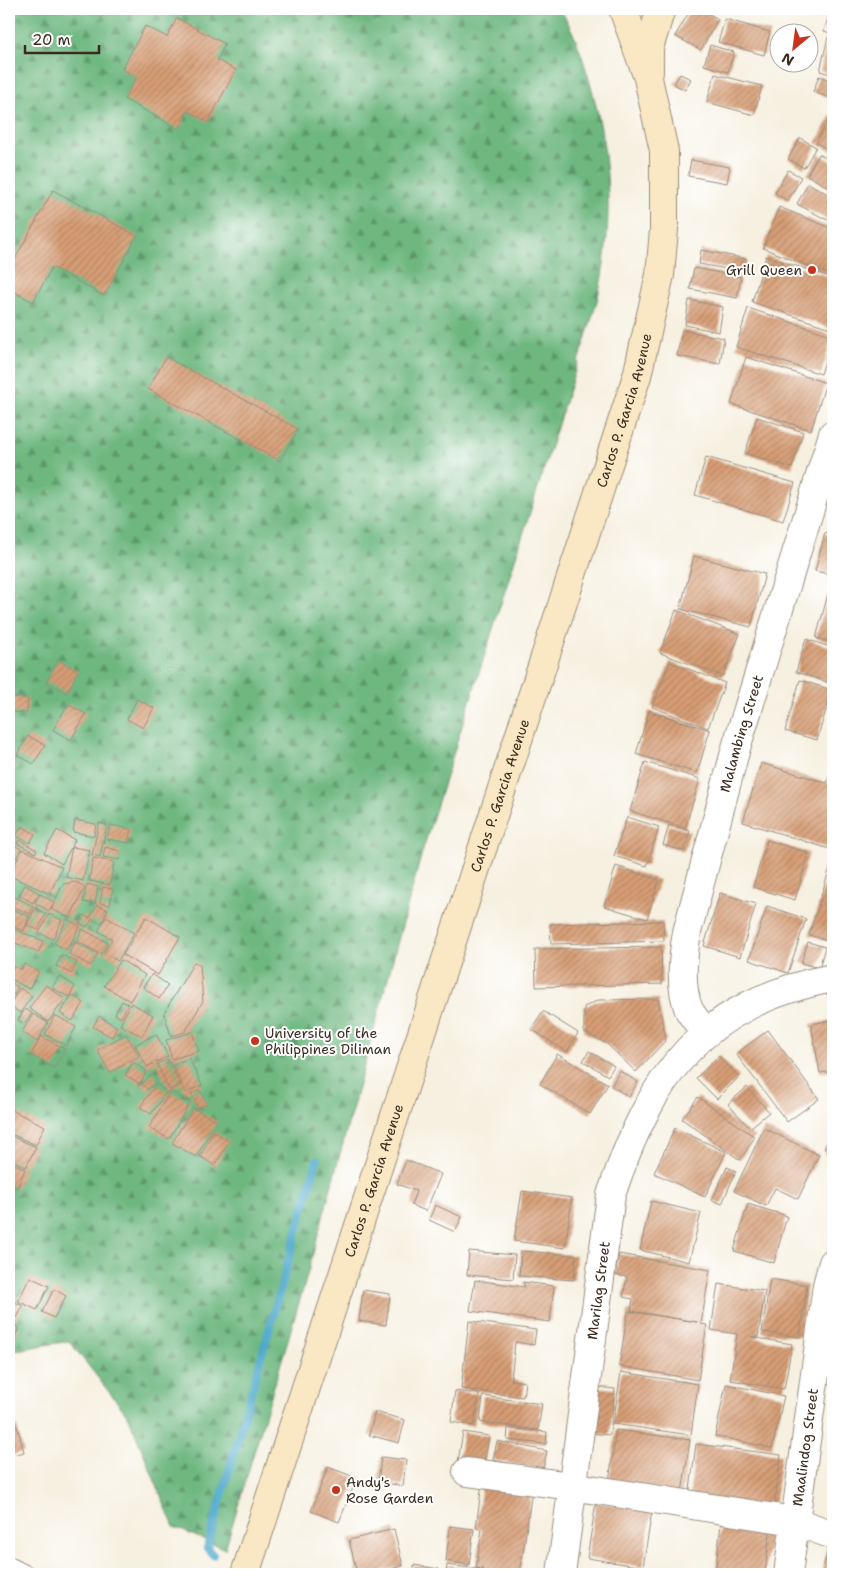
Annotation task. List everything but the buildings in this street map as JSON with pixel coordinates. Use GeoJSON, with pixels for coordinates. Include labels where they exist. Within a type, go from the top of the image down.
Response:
{"type":"FeatureCollection","features":[{"type":"Feature","properties":{"kind":"main road","name":"Carlos P. Garcia Avenue"},"geometry":{"type":"LineString","coordinates":[[245,1574],[637,376],[660,275],[664,230],[664,150],[648,78],[623,9]]}},
{"type":"Feature","properties":{"kind":"main road"},"geometry":{"type":"LineString","coordinates":[[648,78],[649,48],[661,9]]}},
{"type":"Feature","properties":{"kind":"street","name":"Malambing Street"},"geometry":{"type":"LineString","coordinates":[[705,1032],[690,1010],[685,988],[682,959],[687,932],[736,748],[833,434]]}},
{"type":"Feature","properties":{"kind":"street","name":"Marilag Street"},"geometry":{"type":"LineString","coordinates":[[561,1574],[571,1486],[611,1195],[627,1148],[647,1106],[665,1077],[705,1032],[744,1008],[786,990],[833,978]]}},
{"type":"Feature","properties":{"kind":"street","name":"Maalindog Street"},"geometry":{"type":"LineString","coordinates":[[788,1574],[827,1285],[833,1263]]}},
{"type":"Feature","properties":{"kind":"street"},"geometry":{"type":"LineString","coordinates":[[466,1472],[571,1486],[794,1521],[833,1535]]}},
{"type":"Feature","properties":{"kind":"lane"},"geometry":{"type":"LineString","coordinates":[[9,1564],[30,1574]]}},
{"type":"Feature","properties":{"kind":"green space","name":"University of the Philippines Diliman"},"geometry":{"type":"Polygon","coordinates":[[[9,9],[560,9],[573,33],[585,67],[602,132],[608,189],[608,218],[602,276],[596,305],[423,849],[305,1283],[225,1549],[174,1527],[128,1416],[69,1341],[11,1351],[9,1358],[9,9]]]}},
{"type":"Feature","properties":{"kind":"waterway"},"geometry":{"type":"LineString","coordinates":[[213,1555],[207,1548],[317,1160]]}},
{"type":"Feature","properties":{"kind":"place","name":"Grill Queen"},"geometry":{"type":"Point","coordinates":[812,270]}},
{"type":"Feature","properties":{"kind":"place","name":"University of the Philippines Diliman"},"geometry":{"type":"Point","coordinates":[255,1041]}},
{"type":"Feature","properties":{"kind":"place","name":"Andy's Rose Garden"},"geometry":{"type":"Point","coordinates":[336,1490]}}]}
